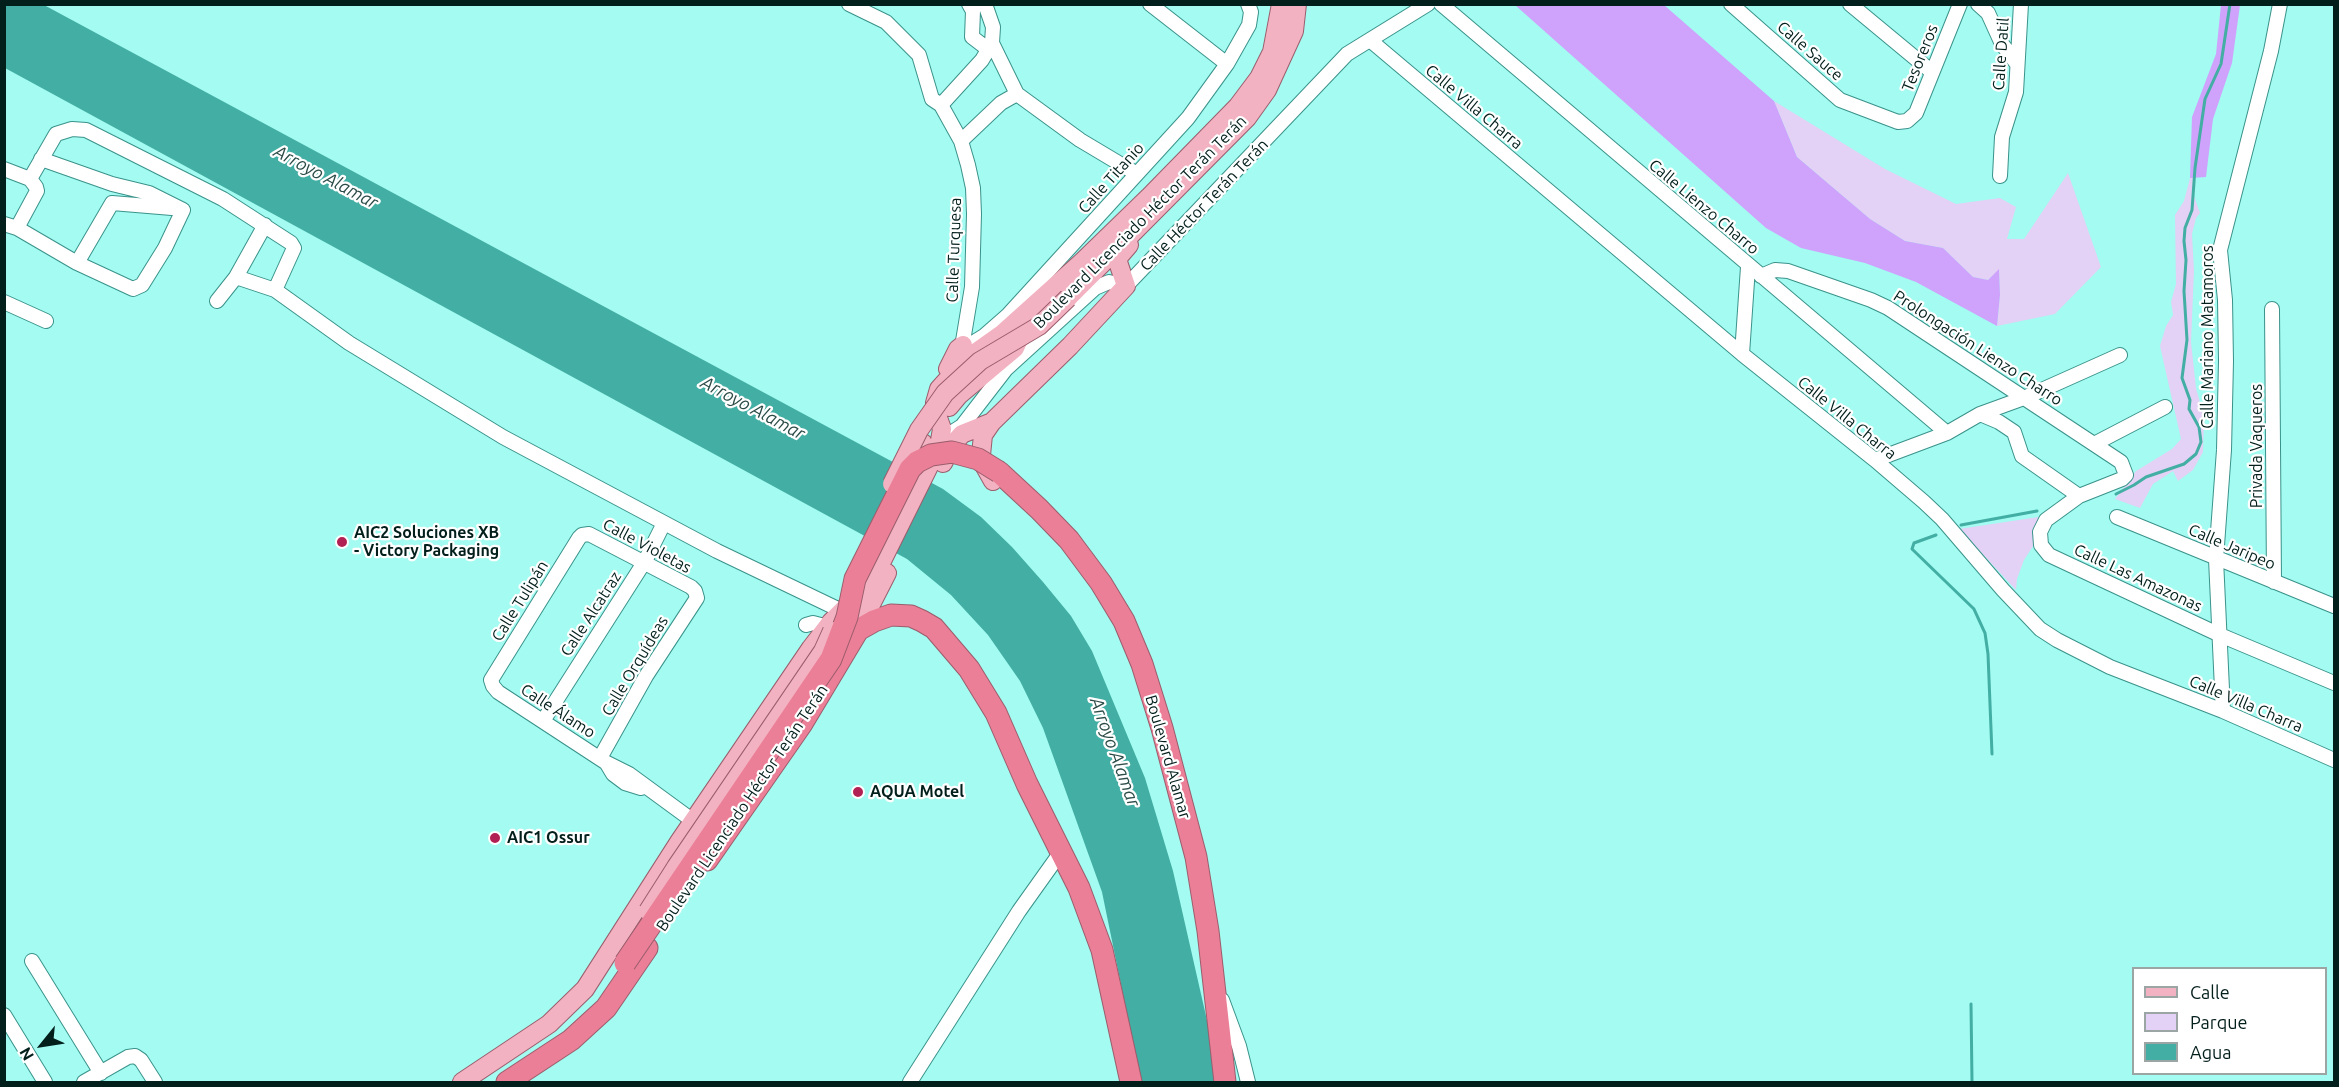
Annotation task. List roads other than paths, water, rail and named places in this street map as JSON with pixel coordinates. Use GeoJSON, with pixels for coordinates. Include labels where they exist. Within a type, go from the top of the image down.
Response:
{"type":"FeatureCollection","features":[{"type":"Feature","properties":{"kind":"highway","name":"Boulevard Alamar"},"geometry":{"type":"LineString","coordinates":[[930,467],[917,462],[931,455],[952,452],[978,459],[996,477],[1039,509],[1069,540],[1101,583],[1124,621],[1142,664],[1162,728],[1196,857],[1214,975],[1226,1083]]}},
{"type":"Feature","properties":{"kind":"highway","name":"Boulevard Licenciado Héctor Terán Terán"},"geometry":{"type":"LineString","coordinates":[[491,1083],[572,1028],[604,994],[621,961],[831,659],[847,617],[855,579],[930,467]]}},
{"type":"Feature","properties":{"kind":"highway"},"geometry":{"type":"LineString","coordinates":[[858,630],[891,615],[911,616],[934,628],[969,669],[996,713],[1027,784],[1079,888],[1102,950],[1131,1083]]}},
{"type":"Feature","properties":{"kind":"highway","name":"Boulevard Licenciado Héctor Terán Terán"},"geometry":{"type":"LineString","coordinates":[[507,1083],[571,1040],[606,1008],[801,725],[858,630]]}},
{"type":"Feature","properties":{"kind":"main road","name":"Boulevard Licenciado Héctor Terán Terán"},"geometry":{"type":"LineString","coordinates":[[858,630],[930,467],[955,435],[942,429],[935,410],[939,389],[958,365],[1003,333],[1149,197],[1238,106],[1259,78],[1272,52],[1281,4]]}},
{"type":"Feature","properties":{"kind":"main road","name":"Boulevard Licenciado Héctor Terán Terán"},"geometry":{"type":"LineString","coordinates":[[477,1083],[536,1045],[563,1023],[621,961],[676,867],[824,651],[836,622],[849,573],[924,421],[945,393],[980,361],[1039,326],[1225,142],[1268,90],[1294,31],[1297,4]]}},
{"type":"Feature","properties":{"kind":"main road"},"geometry":{"type":"LineString","coordinates":[[1126,286],[1117,262],[1118,256],[1159,215],[1162,202]]}},
{"type":"Feature","properties":{"kind":"main road","name":"Calle Héctor Terán Terán"},"geometry":{"type":"LineString","coordinates":[[996,477],[984,465],[981,446],[983,435],[992,422],[1070,346],[1126,286]]}},
{"type":"Feature","properties":{"kind":"main road","name":"Boulevard Licenciado Héctor Terán Terán"},"geometry":{"type":"LineString","coordinates":[[930,467],[932,428],[959,395],[1015,348],[1033,306]]}},
{"type":"Feature","properties":{"kind":"main road"},"geometry":{"type":"LineString","coordinates":[[955,435],[938,432],[932,421],[931,395],[933,388],[948,369],[958,349],[963,345]]}},
{"type":"Feature","properties":{"kind":"main road","name":"Calle Héctor Terán Terán"},"geometry":{"type":"LineString","coordinates":[[955,435],[992,422]]}},
{"type":"Feature","properties":{"kind":"main road"},"geometry":{"type":"LineString","coordinates":[[930,467],[967,463],[996,477]]}},
{"type":"Feature","properties":{"kind":"main road","name":"Boulevard Licenciado Héctor Terán Terán"},"geometry":{"type":"LineString","coordinates":[[462,1083],[549,1024],[585,989],[693,821],[833,620],[872,581],[886,563]]}},
{"type":"Feature","properties":{"kind":"street","name":"Calle Turquesa"},"geometry":{"type":"LineString","coordinates":[[849,4],[886,22],[919,55],[932,99],[940,105],[960,141],[973,188],[974,214],[972,287],[958,365]]}},
{"type":"Feature","properties":{"kind":"street"},"geometry":{"type":"LineString","coordinates":[[969,4],[973,11],[972,37],[990,46],[1017,94],[1080,140],[1137,174]]}},
{"type":"Feature","properties":{"kind":"street"},"geometry":{"type":"LineString","coordinates":[[940,105],[957,90],[990,46],[993,27],[985,4]]}},
{"type":"Feature","properties":{"kind":"street"},"geometry":{"type":"LineString","coordinates":[[1150,4],[1227,64]]}},
{"type":"Feature","properties":{"kind":"street","name":"Calle Héctor Terán Terán"},"geometry":{"type":"LineString","coordinates":[[1126,286],[1347,54],[1428,4]]}},
{"type":"Feature","properties":{"kind":"street","name":"Calle Lienzo Charro"},"geometry":{"type":"LineString","coordinates":[[1441,4],[1748,267],[1947,433]]}},
{"type":"Feature","properties":{"kind":"street","name":"Calle Sauce"},"geometry":{"type":"LineString","coordinates":[[1731,4],[1840,100],[1898,122],[1907,121]]}},
{"type":"Feature","properties":{"kind":"street"},"geometry":{"type":"LineString","coordinates":[[1850,4],[1932,72]]}},
{"type":"Feature","properties":{"kind":"street","name":"Tesoreros"},"geometry":{"type":"LineString","coordinates":[[1907,121],[1916,113],[1960,4]]}},
{"type":"Feature","properties":{"kind":"street"},"geometry":{"type":"LineString","coordinates":[[1978,4],[1988,14],[2002,44],[2017,64]]}},
{"type":"Feature","properties":{"kind":"street","name":"Calle Datil"},"geometry":{"type":"LineString","coordinates":[[2000,176],[2002,137],[2012,112],[2016,92],[2021,4]]}},
{"type":"Feature","properties":{"kind":"street","name":"Calle Mariano Matamoros"},"geometry":{"type":"LineString","coordinates":[[2223,711],[2216,559],[2224,450],[2226,361],[2225,300],[2220,250],[2271,51],[2280,4]]}},
{"type":"Feature","properties":{"kind":"street","name":"Calle Titanio"},"geometry":{"type":"LineString","coordinates":[[963,345],[971,344],[984,336],[1008,315],[1188,118],[1227,64],[1251,19],[1249,6]]}},
{"type":"Feature","properties":{"kind":"street","name":"Calle Villa Charra"},"geometry":{"type":"LineString","coordinates":[[1371,41],[1742,354],[1875,460],[1942,519],[2003,590],[2040,628],[2064,644],[2110,667],[2223,711],[2334,760]]}},
{"type":"Feature","properties":{"kind":"street"},"geometry":{"type":"LineString","coordinates":[[960,141],[1000,103],[1017,94]]}},
{"type":"Feature","properties":{"kind":"street"},"geometry":{"type":"LineString","coordinates":[[33,183],[41,159],[57,134],[72,129],[86,130],[223,200],[291,243],[294,248],[275,290]]}},
{"type":"Feature","properties":{"kind":"street"},"geometry":{"type":"LineString","coordinates":[[41,159],[112,184],[149,193],[183,210]]}},
{"type":"Feature","properties":{"kind":"street"},"geometry":{"type":"LineString","coordinates":[[4,170],[33,183],[37,191],[10,226],[133,289],[142,285],[165,248],[183,210]]}},
{"type":"Feature","properties":{"kind":"street"},"geometry":{"type":"LineString","coordinates":[[77,262],[108,206],[116,202],[183,210]]}},
{"type":"Feature","properties":{"kind":"street"},"geometry":{"type":"LineString","coordinates":[[217,301],[236,277],[265,225]]}},
{"type":"Feature","properties":{"kind":"street"},"geometry":{"type":"LineString","coordinates":[[1742,354],[1748,267]]}},
{"type":"Feature","properties":{"kind":"street","name":"Prolongación Lienzo Charro"},"geometry":{"type":"LineString","coordinates":[[1761,276],[1775,270],[1788,271],[1888,308],[2121,462],[2126,475]]}},
{"type":"Feature","properties":{"kind":"street"},"geometry":{"type":"LineString","coordinates":[[236,277],[275,290],[349,343],[503,437],[717,551],[823,602],[833,620],[806,625]]}},
{"type":"Feature","properties":{"kind":"street","name":"Boulevard Licenciado Héctor Terán Terán"},"geometry":{"type":"LineString","coordinates":[[955,435],[1006,369],[1095,288],[1109,282],[1126,286]]}},
{"type":"Feature","properties":{"kind":"street"},"geometry":{"type":"LineString","coordinates":[[4,303],[46,321]]}},
{"type":"Feature","properties":{"kind":"street","name":"Privada Vaqueros"},"geometry":{"type":"LineString","coordinates":[[2272,309],[2274,582]]}},
{"type":"Feature","properties":{"kind":"street"},"geometry":{"type":"LineString","coordinates":[[1875,460],[1947,433],[1980,414],[2024,398],[2120,355]]}},
{"type":"Feature","properties":{"kind":"street"},"geometry":{"type":"LineString","coordinates":[[2094,444],[2165,407]]}},
{"type":"Feature","properties":{"kind":"street"},"geometry":{"type":"LineString","coordinates":[[1980,414],[1999,422],[2014,432],[2022,456],[2079,496]]}},
{"type":"Feature","properties":{"kind":"street","name":"Calle Las Amazonas"},"geometry":{"type":"LineString","coordinates":[[2126,475],[2115,483],[2079,496],[2046,520],[2040,532],[2041,545],[2049,555],[2220,635],[2334,683]]}},
{"type":"Feature","properties":{"kind":"street","name":"Calle Jaripeo"},"geometry":{"type":"LineString","coordinates":[[2117,517],[2334,606]]}},
{"type":"Feature","properties":{"kind":"street","name":"Calle Alcatraz"},"geometry":{"type":"LineString","coordinates":[[543,721],[645,561],[664,523]]}},
{"type":"Feature","properties":{"kind":"street","name":"Calle Violetas"},"geometry":{"type":"LineString","coordinates":[[582,535],[589,534],[645,561],[696,591]]}},
{"type":"Feature","properties":{"kind":"street","name":"Calle Tulipán"},"geometry":{"type":"LineString","coordinates":[[493,686],[491,680],[582,535]]}},
{"type":"Feature","properties":{"kind":"street","name":"Calle Orquídeas"},"geometry":{"type":"LineString","coordinates":[[603,760],[646,676],[697,597],[696,591]]}},
{"type":"Feature","properties":{"kind":"street","name":"Calle Álamo"},"geometry":{"type":"LineString","coordinates":[[493,686],[498,692],[603,760],[629,774],[721,840]]}},
{"type":"Feature","properties":{"kind":"street"},"geometry":{"type":"LineString","coordinates":[[910,1083],[1019,911],[1061,852]]}},
{"type":"Feature","properties":{"kind":"street"},"geometry":{"type":"LineString","coordinates":[[32,961],[101,1072]]}},
{"type":"Feature","properties":{"kind":"street"},"geometry":{"type":"LineString","coordinates":[[1214,975],[1239,1046],[1248,1083]]}},
{"type":"Feature","properties":{"kind":"street"},"geometry":{"type":"LineString","coordinates":[[4,1015],[45,1083]]}},
{"type":"Feature","properties":{"kind":"street"},"geometry":{"type":"LineString","coordinates":[[84,1083],[128,1057],[135,1056],[141,1060],[155,1083]]}},
{"type":"Feature","properties":{"kind":"water","name":"Arroyo Alamar"},"geometry":{"type":"Polygon","coordinates":[[[4,5],[44,5],[943,489],[981,517],[1043,582],[1071,616],[1092,651],[1145,778],[1173,871],[1221,1082],[1141,1082],[1102,892],[1043,728],[1020,681],[988,635],[951,595],[907,559],[5,68],[4,5]]]}},
{"type":"Feature","properties":{"kind":"waterway"},"geometry":{"type":"LineString","coordinates":[[2116,494],[2146,477],[2184,464],[2196,454],[2201,442],[2199,427],[2189,409],[2190,400],[2182,378],[2187,340],[2184,241],[2185,228],[2192,210],[2195,168],[2205,99],[2221,64],[2230,4]]}},
{"type":"Feature","properties":{"kind":"waterway"},"geometry":{"type":"LineString","coordinates":[[1961,525],[2037,511]]}},
{"type":"Feature","properties":{"kind":"waterway"},"geometry":{"type":"LineString","coordinates":[[1936,535],[1914,543],[1912,549],[1974,609],[1985,633],[1992,754]]}},
{"type":"Feature","properties":{"kind":"waterway"},"geometry":{"type":"LineString","coordinates":[[1971,1004],[1972,1082]]}},
{"type":"Feature","properties":{"kind":"place","name":"AIC2 Soluciones XB - Victory Packaging"},"geometry":{"type":"Point","coordinates":[342,542]}},
{"type":"Feature","properties":{"kind":"place","name":"AQUA Motel"},"geometry":{"type":"Point","coordinates":[858,792]}},
{"type":"Feature","properties":{"kind":"place","name":"AIC1 Ossur"},"geometry":{"type":"Point","coordinates":[495,838]}}]}
